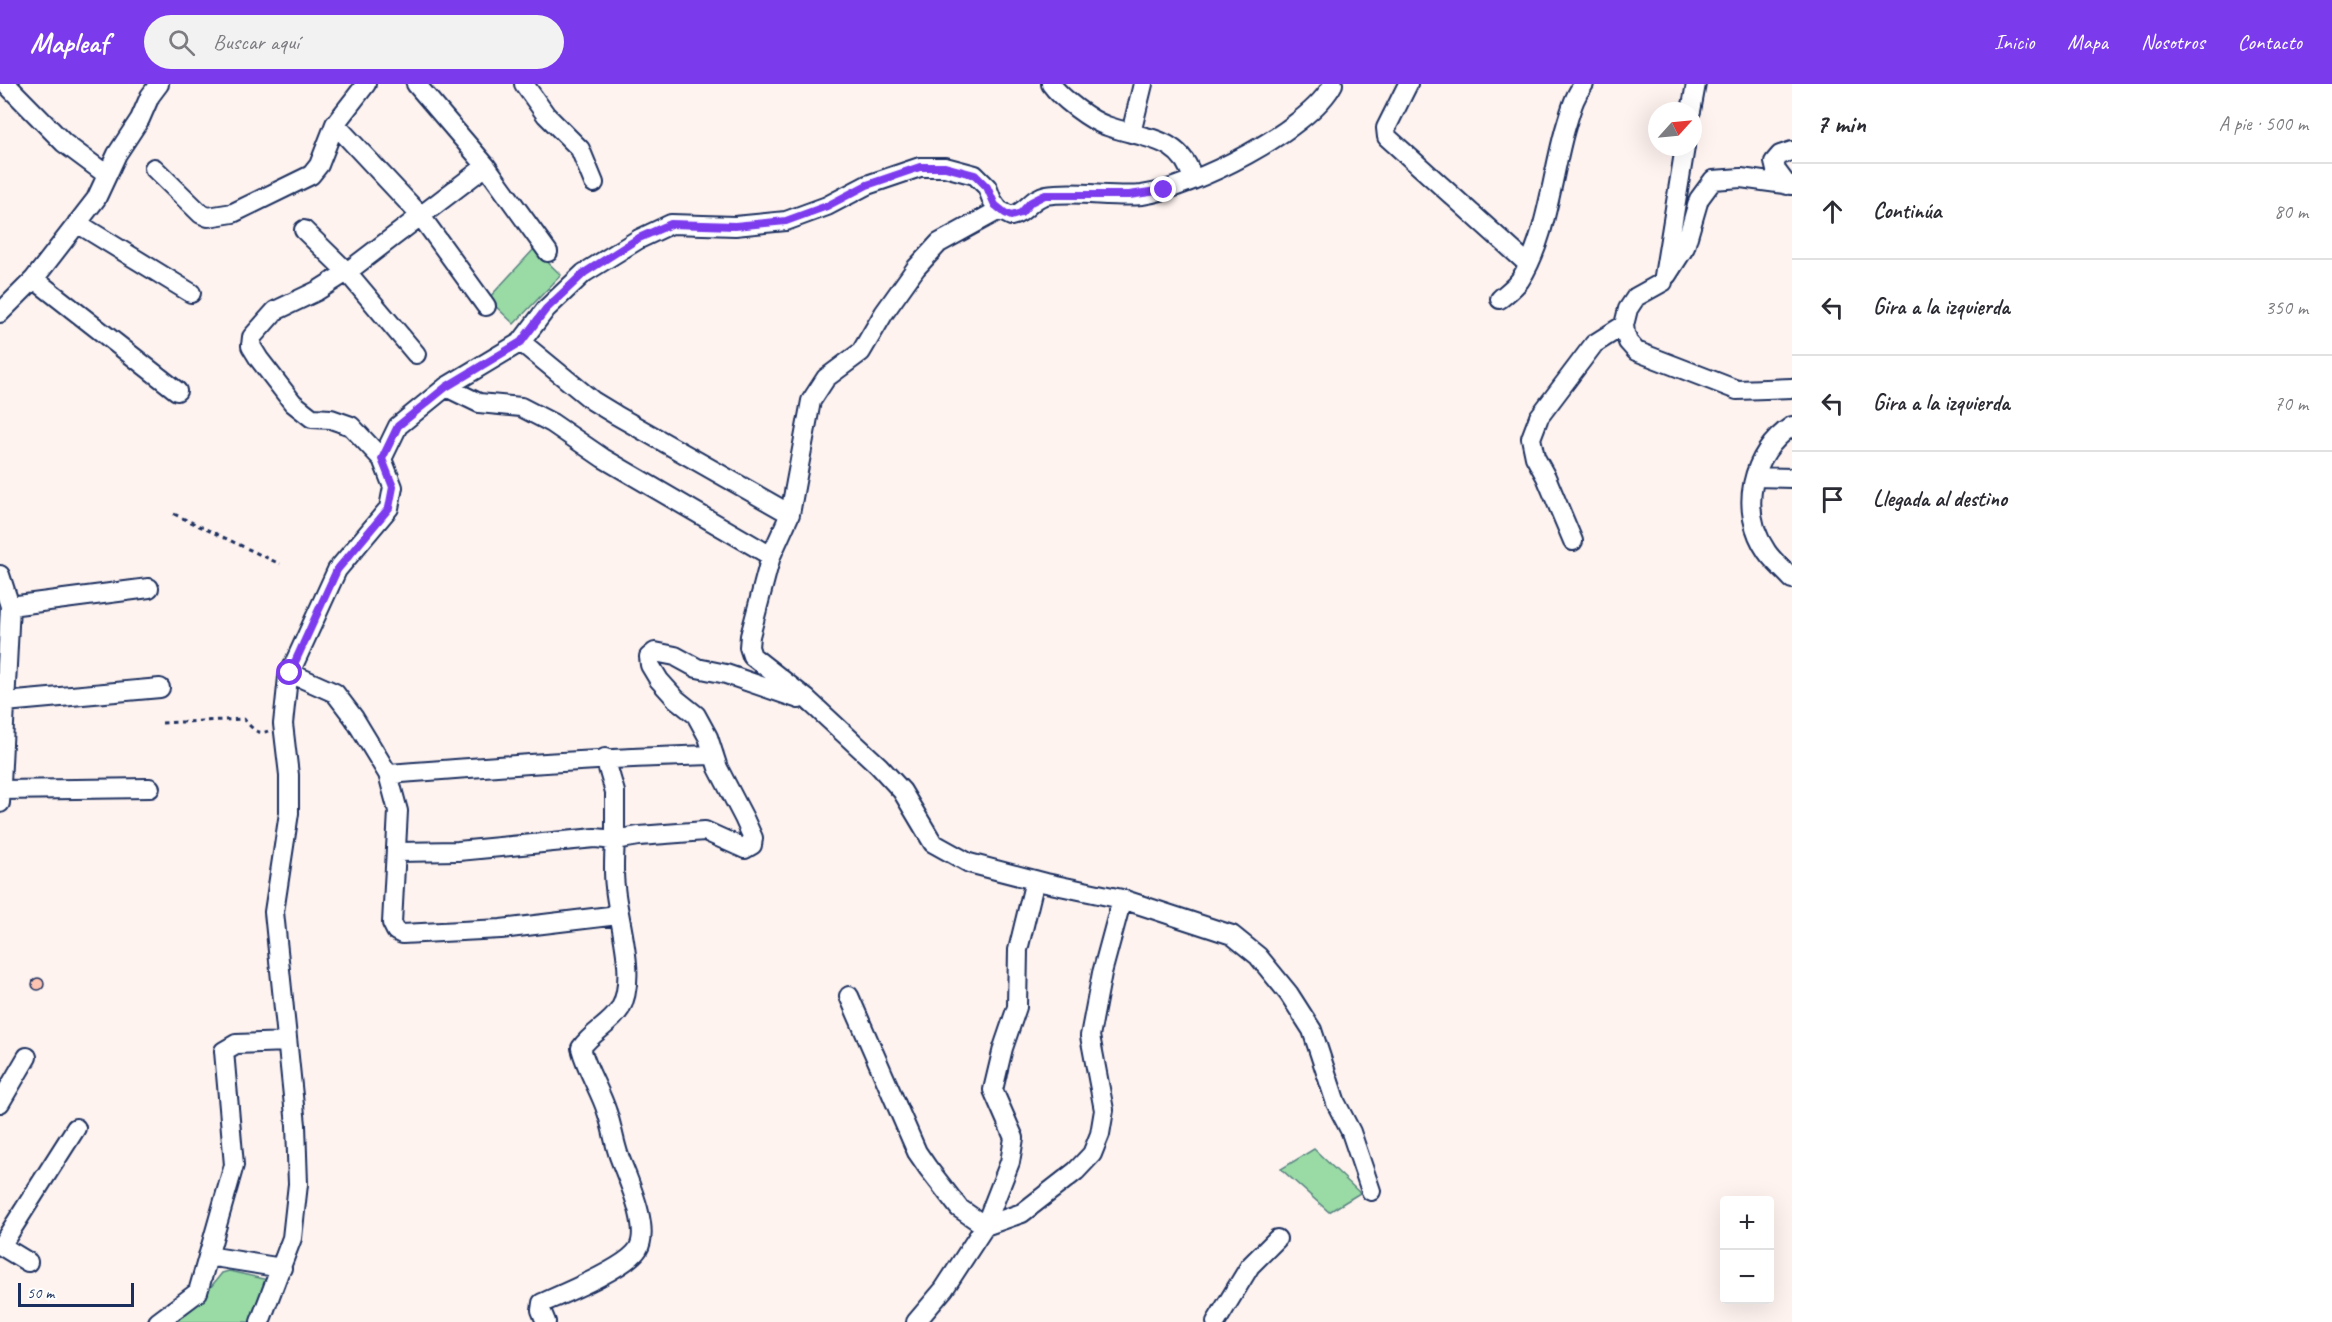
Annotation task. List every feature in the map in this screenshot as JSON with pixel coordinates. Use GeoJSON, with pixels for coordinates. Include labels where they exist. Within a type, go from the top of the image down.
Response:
{"type":"FeatureCollection","features":[{"type":"Feature","properties":{"kind":"street"},"geometry":{"type":"LineString","coordinates":[[6,84],[64,143],[107,175]]}},
{"type":"Feature","properties":{"kind":"street"},"geometry":{"type":"LineString","coordinates":[[0,313],[34,279],[96,199],[117,154],[159,84]]}},
{"type":"Feature","properties":{"kind":"street"},"geometry":{"type":"LineString","coordinates":[[154,168],[201,214],[215,217],[233,213],[311,175],[319,165],[335,124],[366,84]]}},
{"type":"Feature","properties":{"kind":"street"},"geometry":{"type":"LineString","coordinates":[[416,84],[486,166],[548,252]]}},
{"type":"Feature","properties":{"kind":"street"},"geometry":{"type":"LineString","coordinates":[[524,84],[546,115],[580,150],[594,183]]}},
{"type":"Feature","properties":{"kind":"street"},"geometry":{"type":"LineString","coordinates":[[1051,84],[1072,103],[1104,126],[1168,144],[1184,158],[1192,180]]}},
{"type":"Feature","properties":{"kind":"street"},"geometry":{"type":"LineString","coordinates":[[1131,133],[1143,84]]}},
{"type":"Feature","properties":{"kind":"street"},"geometry":{"type":"LineString","coordinates":[[382,459],[398,426],[446,387],[521,342],[546,309],[584,273],[639,238],[671,224],[735,226],[786,221],[827,206],[867,185],[920,167],[945,167],[975,175],[987,187],[999,210],[1008,215],[1016,215],[1031,202],[1045,195],[1141,195],[1192,180],[1248,153],[1290,129],[1313,111],[1333,84]]}},
{"type":"Feature","properties":{"kind":"street"},"geometry":{"type":"LineString","coordinates":[[1408,84],[1386,128],[1387,137],[1528,264]]}},
{"type":"Feature","properties":{"kind":"street"},"geometry":{"type":"LineString","coordinates":[[1500,299],[1519,282],[1528,264],[1546,211],[1562,140],[1576,94],[1584,84]]}},
{"type":"Feature","properties":{"kind":"street"},"geometry":{"type":"LineString","coordinates":[[1693,102],[1696,84]]}},
{"type":"Feature","properties":{"kind":"street"},"geometry":{"type":"LineString","coordinates":[[335,124],[420,215],[486,306]]}},
{"type":"Feature","properties":{"kind":"street"},"geometry":{"type":"LineString","coordinates":[[1789,185],[1776,170],[1774,162],[1780,155],[1792,151]]}},
{"type":"Feature","properties":{"kind":"street"},"geometry":{"type":"LineString","coordinates":[[1663,282],[1684,156]]}},
{"type":"Feature","properties":{"kind":"street"},"geometry":{"type":"LineString","coordinates":[[260,1322],[292,1238],[297,1185],[296,1125],[274,912],[289,813],[289,775],[283,724],[290,673],[337,570],[389,508],[393,487],[382,459],[351,426],[331,419],[312,418],[293,403],[251,346],[252,337],[275,311],[317,291],[347,272],[486,166]]}},
{"type":"Feature","properties":{"kind":"street"},"geometry":{"type":"LineString","coordinates":[[1789,185],[1741,178],[1713,180],[1699,199],[1685,247],[1663,282],[1636,297],[1628,309],[1624,325],[1628,342],[1641,354],[1737,390],[1792,388]]}},
{"type":"Feature","properties":{"kind":"street"},"geometry":{"type":"LineString","coordinates":[[999,210],[939,243],[916,268],[884,313],[861,352],[826,378],[811,401],[790,514],[771,556],[749,647],[752,656],[807,699],[902,791],[933,843],[969,863],[1122,899],[1232,935],[1258,956],[1289,994],[1312,1030],[1336,1103],[1352,1132],[1371,1191]]}},
{"type":"Feature","properties":{"kind":"street"},"geometry":{"type":"LineString","coordinates":[[77,223],[190,292]]}},
{"type":"Feature","properties":{"kind":"street"},"geometry":{"type":"LineString","coordinates":[[304,230],[347,272],[416,354]]}},
{"type":"Feature","properties":{"kind":"street"},"geometry":{"type":"LineString","coordinates":[[34,279],[177,391]]}},
{"type":"Feature","properties":{"kind":"street"},"geometry":{"type":"LineString","coordinates":[[1573,541],[1535,457],[1531,438],[1539,417],[1594,345],[1624,325]]}},
{"type":"Feature","properties":{"kind":"street"},"geometry":{"type":"LineString","coordinates":[[521,342],[593,401],[616,416],[790,514]]}},
{"type":"Feature","properties":{"kind":"street"},"geometry":{"type":"LineString","coordinates":[[446,387],[479,403],[521,407],[552,423],[603,458],[771,556]]}},
{"type":"Feature","properties":{"kind":"street"},"geometry":{"type":"LineString","coordinates":[[1792,426],[1769,447],[1757,466],[1751,491],[1751,507],[1756,530],[1767,552],[1792,579]]}},
{"type":"Feature","properties":{"kind":"street"},"geometry":{"type":"LineString","coordinates":[[1755,477],[1792,478]]}},
{"type":"Feature","properties":{"kind":"street"},"geometry":{"type":"LineString","coordinates":[[0,575],[10,606],[0,804]]}},
{"type":"Feature","properties":{"kind":"street"},"geometry":{"type":"LineString","coordinates":[[10,606],[149,588]]}},
{"type":"Feature","properties":{"kind":"street"},"geometry":{"type":"LineString","coordinates":[[397,852],[458,852],[595,838],[615,840],[705,831],[745,849],[752,845],[753,838],[721,775],[708,736],[696,715],[658,680],[650,665],[649,657],[656,652],[675,656],[697,668],[726,674],[796,699],[807,699]]}},
{"type":"Feature","properties":{"kind":"street"},"geometry":{"type":"LineString","coordinates":[[290,673],[335,693],[354,718],[388,774],[398,811],[392,923],[396,931],[402,934],[501,929],[618,915]]}},
{"type":"Feature","properties":{"kind":"street"},"geometry":{"type":"LineString","coordinates":[[5,702],[160,688]]}},
{"type":"Feature","properties":{"kind":"street"},"geometry":{"type":"LineString","coordinates":[[388,774],[545,765],[605,758],[714,755]]}},
{"type":"Feature","properties":{"kind":"street"},"geometry":{"type":"LineString","coordinates":[[546,1322],[540,1310],[542,1303],[605,1274],[637,1251],[642,1240],[636,1197],[618,1154],[606,1109],[586,1067],[581,1048],[589,1038],[608,1025],[627,995],[627,968],[614,885],[615,792],[605,758]]}},
{"type":"Feature","properties":{"kind":"street"},"geometry":{"type":"LineString","coordinates":[[1,790],[150,788]]}},
{"type":"Feature","properties":{"kind":"street"},"geometry":{"type":"LineString","coordinates":[[916,1322],[944,1289],[985,1226],[1010,1162],[1014,1137],[993,1090],[1003,1048],[1017,1007],[1018,950],[1035,880]]}},
{"type":"Feature","properties":{"kind":"street"},"geometry":{"type":"LineString","coordinates":[[985,1226],[1022,1213],[1076,1171],[1092,1154],[1100,1134],[1104,1110],[1090,1036],[1102,973],[1122,899]]}},
{"type":"Feature","properties":{"kind":"street"},"geometry":{"type":"LineString","coordinates":[[849,996],[917,1152],[959,1208],[985,1226]]}},
{"type":"Feature","properties":{"kind":"street"},"geometry":{"type":"LineString","coordinates":[[158,1322],[198,1292],[234,1165],[224,1051],[236,1044],[287,1042]]}},
{"type":"Feature","properties":{"kind":"street"},"geometry":{"type":"LineString","coordinates":[[0,1103],[27,1057]]}},
{"type":"Feature","properties":{"kind":"street"},"geometry":{"type":"LineString","coordinates":[[28,1262],[1,1246],[76,1128]]}},
{"type":"Feature","properties":{"kind":"street"},"geometry":{"type":"LineString","coordinates":[[1216,1322],[1250,1266],[1278,1239]]}},
{"type":"Feature","properties":{"kind":"street"},"geometry":{"type":"LineString","coordinates":[[208,1256],[282,1268]]}},
{"type":"Feature","properties":{"kind":"path"},"geometry":{"type":"LineString","coordinates":[[174,514],[280,564]]}},
{"type":"Feature","properties":{"kind":"path"},"geometry":{"type":"LineString","coordinates":[[162,723],[244,719],[256,731],[262,733],[283,724]]}},
{"type":"Feature","properties":{"kind":"green space"},"geometry":{"type":"Polygon","coordinates":[[[534,249],[561,275],[514,324],[488,299],[534,249]]]}},
{"type":"Feature","properties":{"kind":"green space"},"geometry":{"type":"Polygon","coordinates":[[[1314,1149],[1360,1193],[1329,1212],[1281,1169],[1314,1149]]]}},
{"type":"Feature","properties":{"kind":"green space"},"geometry":{"type":"Polygon","coordinates":[[[229,1271],[268,1280],[254,1322],[175,1322],[198,1303],[222,1273],[229,1271]]]}},
{"type":"Feature","properties":{"kind":"building"},"geometry":{"type":"Polygon","coordinates":[[[40,978],[43,979],[43,989],[36,990],[33,989],[32,982],[33,979],[40,978]]]}},
{"type":"Feature","properties":{"kind":"route"},"geometry":{"type":"LineString","coordinates":[[290,673],[337,570],[378,524],[389,508],[393,487],[382,459],[398,426],[446,387],[521,342],[546,309],[584,273],[639,238],[671,224],[735,226],[786,221],[827,206],[867,185],[920,167],[945,167],[975,175],[987,187],[999,210],[1011,216],[1021,213],[1031,202],[1045,195],[1141,195],[1164,190]]}}]}
